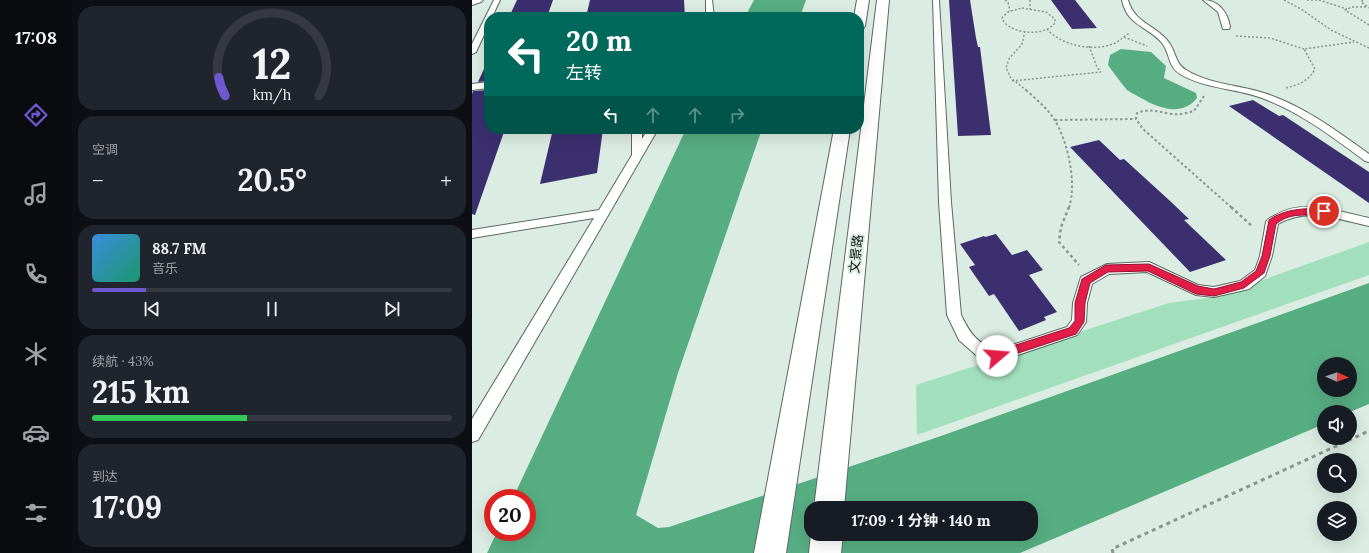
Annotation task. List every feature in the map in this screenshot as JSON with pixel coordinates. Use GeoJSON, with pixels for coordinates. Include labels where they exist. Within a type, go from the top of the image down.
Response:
{"type":"FeatureCollection","features":[{"type":"Feature","properties":{"kind":"main road"},"geometry":{"type":"LineString","coordinates":[[472,1],[477,0]]}},
{"type":"Feature","properties":{"kind":"main road"},"geometry":{"type":"LineString","coordinates":[[861,12],[863,0]]}},
{"type":"Feature","properties":{"kind":"main road","name":"文景路"},"geometry":{"type":"LineString","coordinates":[[830,501],[883,0]]}},
{"type":"Feature","properties":{"kind":"main road"},"geometry":{"type":"LineString","coordinates":[[770,553],[841,134]]}},
{"type":"Feature","properties":{"kind":"main road"},"geometry":{"type":"LineString","coordinates":[[825,553],[826,541]]}},
{"type":"Feature","properties":{"kind":"lane"},"geometry":{"type":"LineString","coordinates":[[491,12],[497,0]]}},
{"type":"Feature","properties":{"kind":"lane"},"geometry":{"type":"LineString","coordinates":[[709,0],[710,12]]}},
{"type":"Feature","properties":{"kind":"lane"},"geometry":{"type":"LineString","coordinates":[[936,0],[945,202],[954,315],[964,336],[982,351],[997,356],[1072,331],[1079,322],[1080,303],[1086,281],[1106,268],[1149,267],[1196,290],[1214,292],[1244,285],[1260,273],[1269,241],[1272,222],[1281,216],[1298,212],[1324,211],[1369,222]]}},
{"type":"Feature","properties":{"kind":"lane"},"geometry":{"type":"LineString","coordinates":[[1125,0],[1126,8],[1134,19],[1165,41],[1173,63],[1180,71],[1207,82],[1264,96],[1295,108],[1335,134],[1369,159]]}},
{"type":"Feature","properties":{"kind":"lane"},"geometry":{"type":"LineString","coordinates":[[1206,0],[1215,5],[1223,13],[1226,27]]}},
{"type":"Feature","properties":{"kind":"lane"},"geometry":{"type":"LineString","coordinates":[[472,52],[484,27]]}},
{"type":"Feature","properties":{"kind":"lane"},"geometry":{"type":"LineString","coordinates":[[472,87],[484,86]]}},
{"type":"Feature","properties":{"kind":"lane"},"geometry":{"type":"LineString","coordinates":[[637,134],[637,155]]}},
{"type":"Feature","properties":{"kind":"lane"},"geometry":{"type":"LineString","coordinates":[[472,434],[650,134]]}},
{"type":"Feature","properties":{"kind":"lane"},"geometry":{"type":"LineString","coordinates":[[472,234],[603,214]]}},
{"type":"Feature","properties":{"kind":"path"},"geometry":{"type":"LineString","coordinates":[[1005,0],[1008,2],[1010,11]]}},
{"type":"Feature","properties":{"kind":"path"},"geometry":{"type":"LineString","coordinates":[[1030,0],[1030,9]]}},
{"type":"Feature","properties":{"kind":"path"},"geometry":{"type":"LineString","coordinates":[[1284,0],[1301,9],[1331,30],[1369,48]]}},
{"type":"Feature","properties":{"kind":"path"},"geometry":{"type":"LineString","coordinates":[[1308,0],[1319,0],[1348,9],[1352,7],[1369,8]]}},
{"type":"Feature","properties":{"kind":"path"},"geometry":{"type":"LineString","coordinates":[[1363,0],[1361,2],[1366,7]]}},
{"type":"Feature","properties":{"kind":"path"},"geometry":{"type":"LineString","coordinates":[[1030,9],[1046,12],[1055,19],[1055,23],[1053,26],[1040,31],[1025,31],[1013,28],[1003,22],[1002,18],[1004,14],[1010,11],[1030,9]]}},
{"type":"Feature","properties":{"kind":"path"},"geometry":{"type":"LineString","coordinates":[[1348,9],[1345,10],[1369,25]]}},
{"type":"Feature","properties":{"kind":"path"},"geometry":{"type":"LineString","coordinates":[[1047,29],[1049,32],[1069,44],[1080,47],[1117,41],[1131,32],[1145,26]]}},
{"type":"Feature","properties":{"kind":"path"},"geometry":{"type":"LineString","coordinates":[[1226,27],[1231,34],[1239,37],[1273,39],[1304,50],[1354,42]]}},
{"type":"Feature","properties":{"kind":"path"},"geometry":{"type":"LineString","coordinates":[[1025,31],[1022,45],[1006,63],[1006,68],[1012,81],[1026,90],[1051,114],[1061,134],[1069,162],[1071,178],[1070,203],[1059,232],[1059,242],[1090,278]]}},
{"type":"Feature","properties":{"kind":"path"},"geometry":{"type":"LineString","coordinates":[[1012,81],[1101,72],[1097,67],[1089,46]]}},
{"type":"Feature","properties":{"kind":"path"},"geometry":{"type":"LineString","coordinates":[[1246,91],[1288,87],[1300,84],[1312,76],[1315,69],[1304,50]]}},
{"type":"Feature","properties":{"kind":"path"},"geometry":{"type":"LineString","coordinates":[[1207,82],[1205,96],[1194,112],[1172,114],[1146,109],[1137,113],[1136,119],[1143,129],[1269,241]]}},
{"type":"Feature","properties":{"kind":"path"},"geometry":{"type":"LineString","coordinates":[[1055,120],[1136,119]]}},
{"type":"Feature","properties":{"kind":"path"},"geometry":{"type":"LineString","coordinates":[[1113,553],[1112,549],[1369,431]]}},
{"type":"Feature","properties":{"kind":"shaded area"},"geometry":{"type":"Polygon","coordinates":[[[754,0],[806,0],[802,12],[748,12],[754,0]]]}},
{"type":"Feature","properties":{"kind":"shaded area"},"geometry":{"type":"Polygon","coordinates":[[[1121,49],[1151,52],[1166,66],[1164,78],[1196,93],[1197,98],[1191,104],[1184,107],[1170,109],[1148,102],[1127,90],[1108,65],[1110,55],[1121,49]]]}},
{"type":"Feature","properties":{"kind":"shaded area"},"geometry":{"type":"Polygon","coordinates":[[[684,134],[760,134],[678,373],[636,515],[658,528],[669,527],[941,436],[1369,283],[1369,404],[1357,409],[1357,405],[1317,405],[1317,427],[1020,553],[487,553],[493,541],[536,541],[536,489],[517,489],[684,134]]]}},
{"type":"Feature","properties":{"kind":"shaded area"},"geometry":{"type":"Polygon","coordinates":[[[1369,242],[1369,275],[917,435],[916,385],[1169,303],[1215,297],[1369,242]]]}},
{"type":"Feature","properties":{"kind":"building"},"geometry":{"type":"Polygon","coordinates":[[[517,0],[553,0],[549,12],[511,12],[517,0]]]}},
{"type":"Feature","properties":{"kind":"building"},"geometry":{"type":"Polygon","coordinates":[[[590,0],[684,0],[685,12],[587,12],[590,0]]]}},
{"type":"Feature","properties":{"kind":"building"},"geometry":{"type":"Polygon","coordinates":[[[949,0],[970,0],[976,38],[978,47],[980,47],[991,135],[958,136],[949,0]]]}},
{"type":"Feature","properties":{"kind":"building"},"geometry":{"type":"Polygon","coordinates":[[[1051,0],[1075,0],[1097,28],[1072,29],[1051,0]]]}},
{"type":"Feature","properties":{"kind":"building"},"geometry":{"type":"Polygon","coordinates":[[[484,69],[484,81],[478,82],[484,69]]]}},
{"type":"Feature","properties":{"kind":"building"},"geometry":{"type":"Polygon","coordinates":[[[484,90],[484,134],[503,134],[475,215],[472,214],[473,91],[484,90]]]}},
{"type":"Feature","properties":{"kind":"building"},"geometry":{"type":"Polygon","coordinates":[[[1253,100],[1279,116],[1283,115],[1369,172],[1369,203],[1229,106],[1253,100]]]}},
{"type":"Feature","properties":{"kind":"building"},"geometry":{"type":"Polygon","coordinates":[[[552,134],[602,134],[597,173],[540,184],[552,134]]]}},
{"type":"Feature","properties":{"kind":"building"},"geometry":{"type":"Polygon","coordinates":[[[1099,140],[1120,160],[1124,159],[1169,200],[1189,219],[1184,220],[1226,260],[1190,272],[1070,147],[1099,140]]]}},
{"type":"Feature","properties":{"kind":"building"},"geometry":{"type":"Polygon","coordinates":[[[996,234],[1012,255],[1027,250],[1043,270],[1029,275],[1057,312],[1044,317],[1046,320],[1019,331],[994,294],[989,296],[969,267],[975,265],[960,244],[984,236],[996,234]]]}},
{"type":"Feature","properties":{"kind":"route"},"geometry":{"type":"LineString","coordinates":[[997,356],[1072,331],[1079,322],[1080,303],[1086,281],[1106,268],[1149,267],[1196,290],[1214,292],[1244,285],[1260,273],[1266,256],[1272,222],[1281,216],[1298,212],[1324,211]]}}]}
